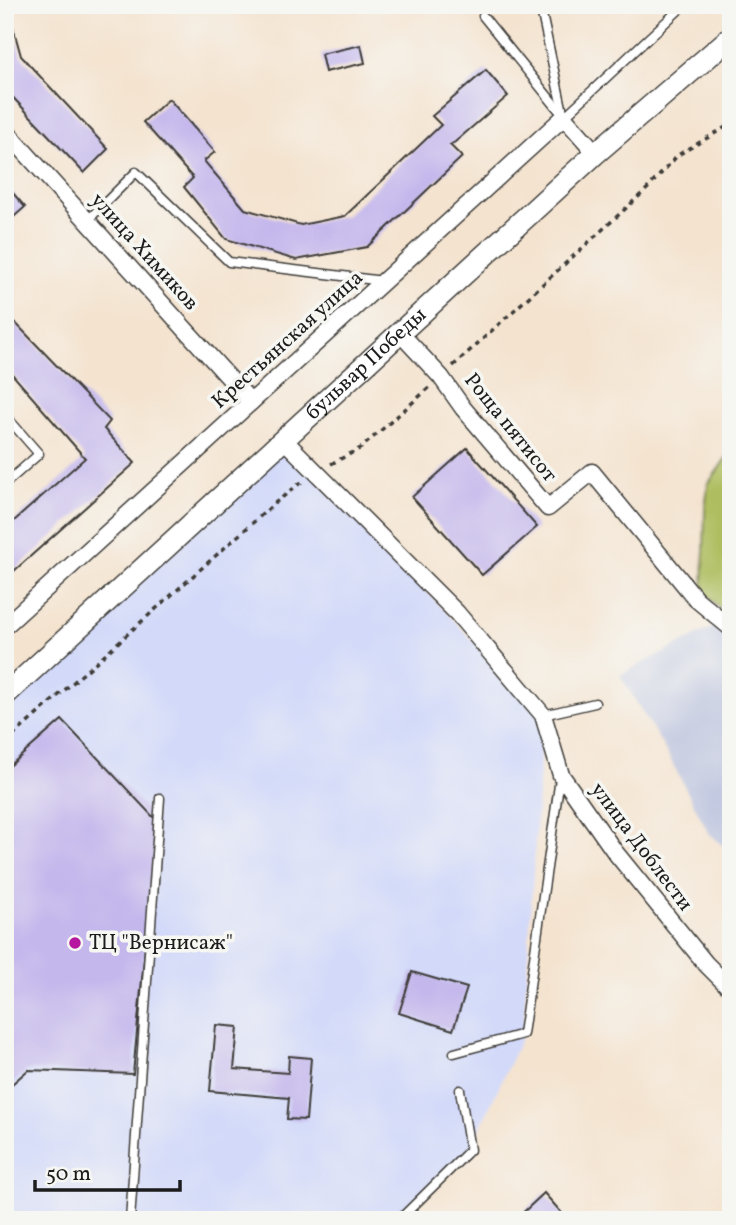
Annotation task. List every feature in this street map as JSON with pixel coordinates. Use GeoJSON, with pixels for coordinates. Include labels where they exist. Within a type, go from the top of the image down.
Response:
{"type":"FeatureCollection","features":[{"type":"Feature","properties":{"kind":"street","name":"бульвар Победы"},"geometry":{"type":"LineString","coordinates":[[5,695],[596,153],[731,37]]}},
{"type":"Feature","properties":{"kind":"street"},"geometry":{"type":"LineString","coordinates":[[564,117],[596,153]]}},
{"type":"Feature","properties":{"kind":"street","name":"Крестьянская улица"},"geometry":{"type":"LineString","coordinates":[[5,626],[564,117]]}},
{"type":"Feature","properties":{"kind":"street","name":"улица Химиков"},"geometry":{"type":"LineString","coordinates":[[5,130],[11,148],[88,221],[251,402]]}},
{"type":"Feature","properties":{"kind":"street","name":"Роща пятисот"},"geometry":{"type":"LineString","coordinates":[[400,334],[441,377],[463,408],[548,508],[592,471],[696,599],[731,628]]}},
{"type":"Feature","properties":{"kind":"street"},"geometry":{"type":"LineString","coordinates":[[284,440],[457,613],[544,716]]}},
{"type":"Feature","properties":{"kind":"street","name":"улица Доблести"},"geometry":{"type":"LineString","coordinates":[[544,716],[561,775],[615,852],[706,964],[731,989]]}},
{"type":"Feature","properties":{"kind":"lane"},"geometry":{"type":"LineString","coordinates":[[540,5],[564,117]]}},
{"type":"Feature","properties":{"kind":"lane"},"geometry":{"type":"LineString","coordinates":[[564,117],[684,5]]}},
{"type":"Feature","properties":{"kind":"lane"},"geometry":{"type":"LineString","coordinates":[[482,16],[564,117]]}},
{"type":"Feature","properties":{"kind":"lane"},"geometry":{"type":"LineString","coordinates":[[88,221],[136,172],[229,262],[384,281]]}},
{"type":"Feature","properties":{"kind":"lane"},"geometry":{"type":"LineString","coordinates":[[5,415],[39,454],[5,484]]}},
{"type":"Feature","properties":{"kind":"lane"},"geometry":{"type":"LineString","coordinates":[[544,716],[594,703]]}},
{"type":"Feature","properties":{"kind":"lane"},"geometry":{"type":"LineString","coordinates":[[454,1053],[523,1034],[561,775]]}},
{"type":"Feature","properties":{"kind":"lane"},"geometry":{"type":"LineString","coordinates":[[130,1220],[160,799]]}},
{"type":"Feature","properties":{"kind":"lane"},"geometry":{"type":"LineString","coordinates":[[399,1220],[470,1150],[460,1090]]}},
{"type":"Feature","properties":{"kind":"path"},"geometry":{"type":"LineString","coordinates":[[5,743],[275,503],[316,472],[361,448],[647,189],[678,155],[731,124]]}},
{"type":"Feature","properties":{"kind":"shaded area"},"geometry":{"type":"Polygon","coordinates":[[[284,440],[543,715],[523,1034],[470,1150],[391,1220],[5,1220],[5,697],[284,440]]]}},
{"type":"Feature","properties":{"kind":"shaded area"},"geometry":{"type":"Polygon","coordinates":[[[719,624],[731,634],[731,853],[709,833],[666,751],[620,675],[719,624]]]}},
{"type":"Feature","properties":{"kind":"green space"},"geometry":{"type":"Polygon","coordinates":[[[731,451],[731,619],[703,592],[708,484],[731,451]]]}},
{"type":"Feature","properties":{"kind":"building"},"geometry":{"type":"Polygon","coordinates":[[[5,5],[21,56],[108,149],[84,173],[5,89],[5,5]]]}},
{"type":"Feature","properties":{"kind":"building"},"geometry":{"type":"Polygon","coordinates":[[[361,45],[365,63],[325,72],[321,54],[361,45]]]}},
{"type":"Feature","properties":{"kind":"building"},"geometry":{"type":"Polygon","coordinates":[[[486,70],[508,96],[450,145],[462,157],[367,247],[296,260],[226,239],[184,187],[193,178],[143,122],[169,99],[215,152],[204,161],[245,209],[301,225],[345,216],[441,125],[432,116],[486,70]]]}},
{"type":"Feature","properties":{"kind":"building"},"geometry":{"type":"Polygon","coordinates":[[[5,184],[25,207],[7,223],[5,221],[5,184]]]}},
{"type":"Feature","properties":{"kind":"building"},"geometry":{"type":"Polygon","coordinates":[[[5,312],[110,421],[104,429],[135,463],[5,579],[5,529],[85,458],[5,366],[5,312]]]}},
{"type":"Feature","properties":{"kind":"building"},"geometry":{"type":"Polygon","coordinates":[[[467,448],[537,527],[482,575],[412,497],[467,448]]]}},
{"type":"Feature","properties":{"kind":"building","name":"ТЦ \"Вернисаж\""},"geometry":{"type":"Polygon","coordinates":[[[62,720],[157,821],[133,1074],[28,1070],[5,1090],[5,770],[62,720]]]}},
{"type":"Feature","properties":{"kind":"building"},"geometry":{"type":"Polygon","coordinates":[[[412,972],[467,988],[453,1030],[399,1013],[412,972]]]}},
{"type":"Feature","properties":{"kind":"building"},"geometry":{"type":"Polygon","coordinates":[[[216,1025],[238,1027],[234,1069],[288,1073],[289,1056],[311,1058],[306,1120],[287,1119],[289,1098],[210,1091],[216,1025]]]}},
{"type":"Feature","properties":{"kind":"building"},"geometry":{"type":"Polygon","coordinates":[[[544,1193],[568,1220],[515,1220],[544,1193]]]}},
{"type":"Feature","properties":{"kind":"place","name":"ТЦ \"Вернисаж\""},"geometry":{"type":"Point","coordinates":[75,943]}}]}
